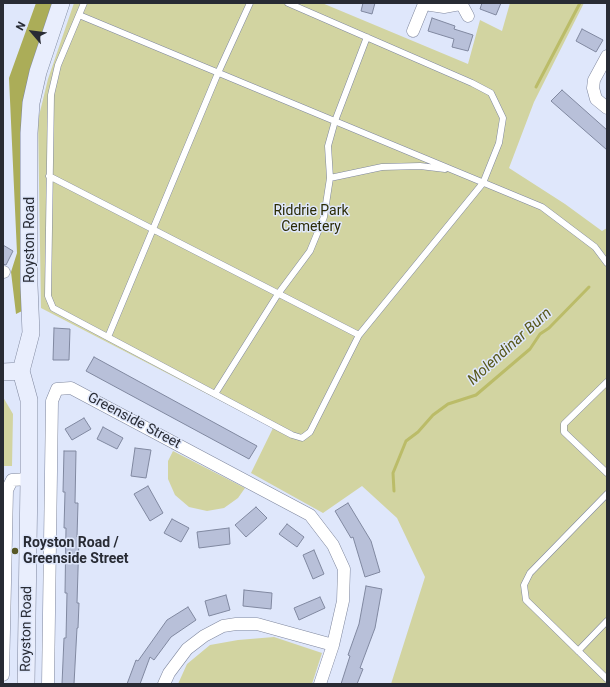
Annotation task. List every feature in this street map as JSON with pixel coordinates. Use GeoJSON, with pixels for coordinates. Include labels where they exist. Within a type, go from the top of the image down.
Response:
{"type":"FeatureCollection","features":[{"type":"Feature","properties":{"kind":"street","name":"Royston Road"},"geometry":{"type":"LineString","coordinates":[[26,684],[29,400],[21,371],[31,333],[29,285],[30,133],[32,103],[38,72],[61,3]]}},
{"type":"Feature","properties":{"kind":"street"},"geometry":{"type":"LineString","coordinates":[[413,31],[424,4],[444,7],[460,4],[468,16]]}},
{"type":"Feature","properties":{"kind":"street"},"geometry":{"type":"LineString","coordinates":[[607,56],[594,80],[593,88],[596,99],[607,108]]}},
{"type":"Feature","properties":{"kind":"street"},"geometry":{"type":"LineString","coordinates":[[3,372],[21,371]]}},
{"type":"Feature","properties":{"kind":"street","name":"Greenside Street"},"geometry":{"type":"LineString","coordinates":[[48,684],[52,401],[57,389],[71,388],[310,515],[333,545],[344,569],[343,601],[333,645],[320,684]]}},
{"type":"Feature","properties":{"kind":"street","name":"Royston Road"},"geometry":{"type":"LineString","coordinates":[[3,675],[7,490],[12,480],[29,478]]}},
{"type":"Feature","properties":{"kind":"street"},"geometry":{"type":"LineString","coordinates":[[164,684],[169,672],[187,648],[204,636],[223,626],[236,624],[257,624],[333,645]]}},
{"type":"Feature","properties":{"kind":"lane"},"geometry":{"type":"LineString","coordinates":[[84,3],[58,65],[51,95],[48,296],[53,308],[292,435],[302,438],[310,432],[359,336],[483,183],[499,143],[503,118],[491,93],[472,83],[288,3]]}},
{"type":"Feature","properties":{"kind":"lane"},"geometry":{"type":"LineString","coordinates":[[108,337],[154,230],[218,72],[250,3]]}},
{"type":"Feature","properties":{"kind":"lane"},"geometry":{"type":"LineString","coordinates":[[79,15],[542,207],[595,247],[607,263]]}},
{"type":"Feature","properties":{"kind":"lane"},"geometry":{"type":"LineString","coordinates":[[215,394],[278,294],[310,251],[324,217],[330,178],[328,146],[335,121],[367,37]]}},
{"type":"Feature","properties":{"kind":"lane"},"geometry":{"type":"LineString","coordinates":[[330,178],[382,167],[420,166],[454,171]]}},
{"type":"Feature","properties":{"kind":"lane"},"geometry":{"type":"LineString","coordinates":[[49,176],[359,336]]}},
{"type":"Feature","properties":{"kind":"lane"},"geometry":{"type":"LineString","coordinates":[[607,382],[564,424],[564,432],[607,473]]}},
{"type":"Feature","properties":{"kind":"lane"},"geometry":{"type":"LineString","coordinates":[[607,494],[530,573],[524,585],[526,600],[607,679]]}},
{"type":"Feature","properties":{"kind":"lane"},"geometry":{"type":"LineString","coordinates":[[578,651],[607,621]]}},
{"type":"Feature","properties":{"kind":"green space","name":"Riddrie Park Cemetery"},"geometry":{"type":"Polygon","coordinates":[[[74,3],[322,3],[468,64],[480,20],[502,31],[510,3],[584,3],[534,102],[509,168],[565,204],[602,231],[607,228],[607,684],[391,684],[425,577],[397,518],[362,486],[323,513],[251,473],[273,428],[41,308],[38,120],[48,79],[74,3]]]}},
{"type":"Feature","properties":{"kind":"green space"},"geometry":{"type":"Polygon","coordinates":[[[3,397],[13,414],[12,466],[3,466],[3,397]]]}},
{"type":"Feature","properties":{"kind":"green space"},"geometry":{"type":"Polygon","coordinates":[[[173,451],[245,488],[238,498],[224,508],[207,511],[189,507],[175,495],[168,479],[168,461],[173,451]]]}},
{"type":"Feature","properties":{"kind":"green space"},"geometry":{"type":"Polygon","coordinates":[[[274,637],[322,653],[312,684],[178,684],[187,664],[210,645],[238,640],[274,637]]]}},
{"type":"Feature","properties":{"kind":"shaded area"},"geometry":{"type":"Polygon","coordinates":[[[36,3],[53,3],[31,69],[22,311],[16,314],[11,272],[17,253],[9,78],[36,3]]]}},
{"type":"Feature","properties":{"kind":"building"},"geometry":{"type":"Polygon","coordinates":[[[363,3],[375,3],[372,14],[361,11],[363,3]]]}},
{"type":"Feature","properties":{"kind":"building"},"geometry":{"type":"Polygon","coordinates":[[[482,3],[501,3],[496,15],[480,9],[482,3]]]}},
{"type":"Feature","properties":{"kind":"building"},"geometry":{"type":"Polygon","coordinates":[[[432,18],[455,26],[454,29],[473,35],[468,51],[452,47],[454,39],[428,31],[432,18]]]}},
{"type":"Feature","properties":{"kind":"building"},"geometry":{"type":"Polygon","coordinates":[[[582,29],[603,40],[596,52],[576,41],[582,29]]]}},
{"type":"Feature","properties":{"kind":"building"},"geometry":{"type":"Polygon","coordinates":[[[562,90],[607,130],[607,150],[551,101],[562,90]]]}},
{"type":"Feature","properties":{"kind":"building"},"geometry":{"type":"Polygon","coordinates":[[[3,245],[13,251],[6,265],[3,264],[3,245]]]}},
{"type":"Feature","properties":{"kind":"building"},"geometry":{"type":"Polygon","coordinates":[[[54,328],[70,329],[69,360],[53,360],[54,328]]]}},
{"type":"Feature","properties":{"kind":"building"},"geometry":{"type":"Polygon","coordinates":[[[94,357],[257,446],[249,459],[86,371],[94,357]]]}},
{"type":"Feature","properties":{"kind":"building"},"geometry":{"type":"Polygon","coordinates":[[[84,418],[91,429],[72,440],[65,429],[84,418]]]}},
{"type":"Feature","properties":{"kind":"building"},"geometry":{"type":"Polygon","coordinates":[[[103,427],[123,438],[117,449],[97,439],[103,427]]]}},
{"type":"Feature","properties":{"kind":"building"},"geometry":{"type":"Polygon","coordinates":[[[135,448],[151,450],[146,478],[131,476],[135,448]]]}},
{"type":"Feature","properties":{"kind":"building"},"geometry":{"type":"Polygon","coordinates":[[[64,451],[76,451],[75,503],[78,503],[77,537],[79,537],[77,603],[79,603],[74,684],[62,684],[64,638],[66,638],[67,593],[65,593],[66,528],[64,528],[65,492],[63,492],[64,451]]]}},
{"type":"Feature","properties":{"kind":"building"},"geometry":{"type":"Polygon","coordinates":[[[148,486],[163,513],[150,521],[134,494],[148,486]]]}},
{"type":"Feature","properties":{"kind":"building"},"geometry":{"type":"Polygon","coordinates":[[[348,503],[371,541],[380,572],[365,577],[353,537],[351,538],[335,511],[348,503]]]}},
{"type":"Feature","properties":{"kind":"building"},"geometry":{"type":"Polygon","coordinates":[[[256,507],[267,518],[246,537],[235,525],[256,507]]]}},
{"type":"Feature","properties":{"kind":"building"},"geometry":{"type":"Polygon","coordinates":[[[172,519],[189,528],[181,542],[164,533],[172,519]]]}},
{"type":"Feature","properties":{"kind":"building"},"geometry":{"type":"Polygon","coordinates":[[[287,524],[304,537],[297,547],[279,534],[287,524]]]}},
{"type":"Feature","properties":{"kind":"building"},"geometry":{"type":"Polygon","coordinates":[[[229,528],[230,544],[199,548],[197,532],[229,528]]]}},
{"type":"Feature","properties":{"kind":"building"},"geometry":{"type":"Polygon","coordinates":[[[314,550],[324,574],[313,579],[303,555],[314,550]]]}},
{"type":"Feature","properties":{"kind":"building"},"geometry":{"type":"Polygon","coordinates":[[[366,586],[382,589],[375,628],[360,668],[363,669],[357,684],[341,684],[350,656],[348,655],[359,624],[366,586]]]}},
{"type":"Feature","properties":{"kind":"building"},"geometry":{"type":"Polygon","coordinates":[[[244,590],[272,593],[271,609],[243,606],[244,590]]]}},
{"type":"Feature","properties":{"kind":"building"},"geometry":{"type":"Polygon","coordinates":[[[226,595],[230,610],[209,616],[205,601],[226,595]]]}},
{"type":"Feature","properties":{"kind":"building"},"geometry":{"type":"Polygon","coordinates":[[[320,597],[325,608],[299,620],[294,608],[320,597]]]}},
{"type":"Feature","properties":{"kind":"building"},"geometry":{"type":"Polygon","coordinates":[[[188,607],[196,620],[171,637],[154,660],[150,657],[140,684],[127,684],[136,660],[138,661],[167,620],[188,607]]]}},
{"type":"Feature","properties":{"kind":"waterway","name":"Molendinar Burn"},"geometry":{"type":"LineString","coordinates":[[536,87],[580,3]]}},
{"type":"Feature","properties":{"kind":"waterway","name":"Molendinar Burn"},"geometry":{"type":"LineString","coordinates":[[394,491],[393,473],[406,441],[418,432],[433,415],[448,404],[476,395],[530,349],[540,334],[549,328],[589,287]]}},
{"type":"Feature","properties":{"kind":"place","name":"Royston Road / Greenside Street"},"geometry":{"type":"Point","coordinates":[15,551]}}]}
